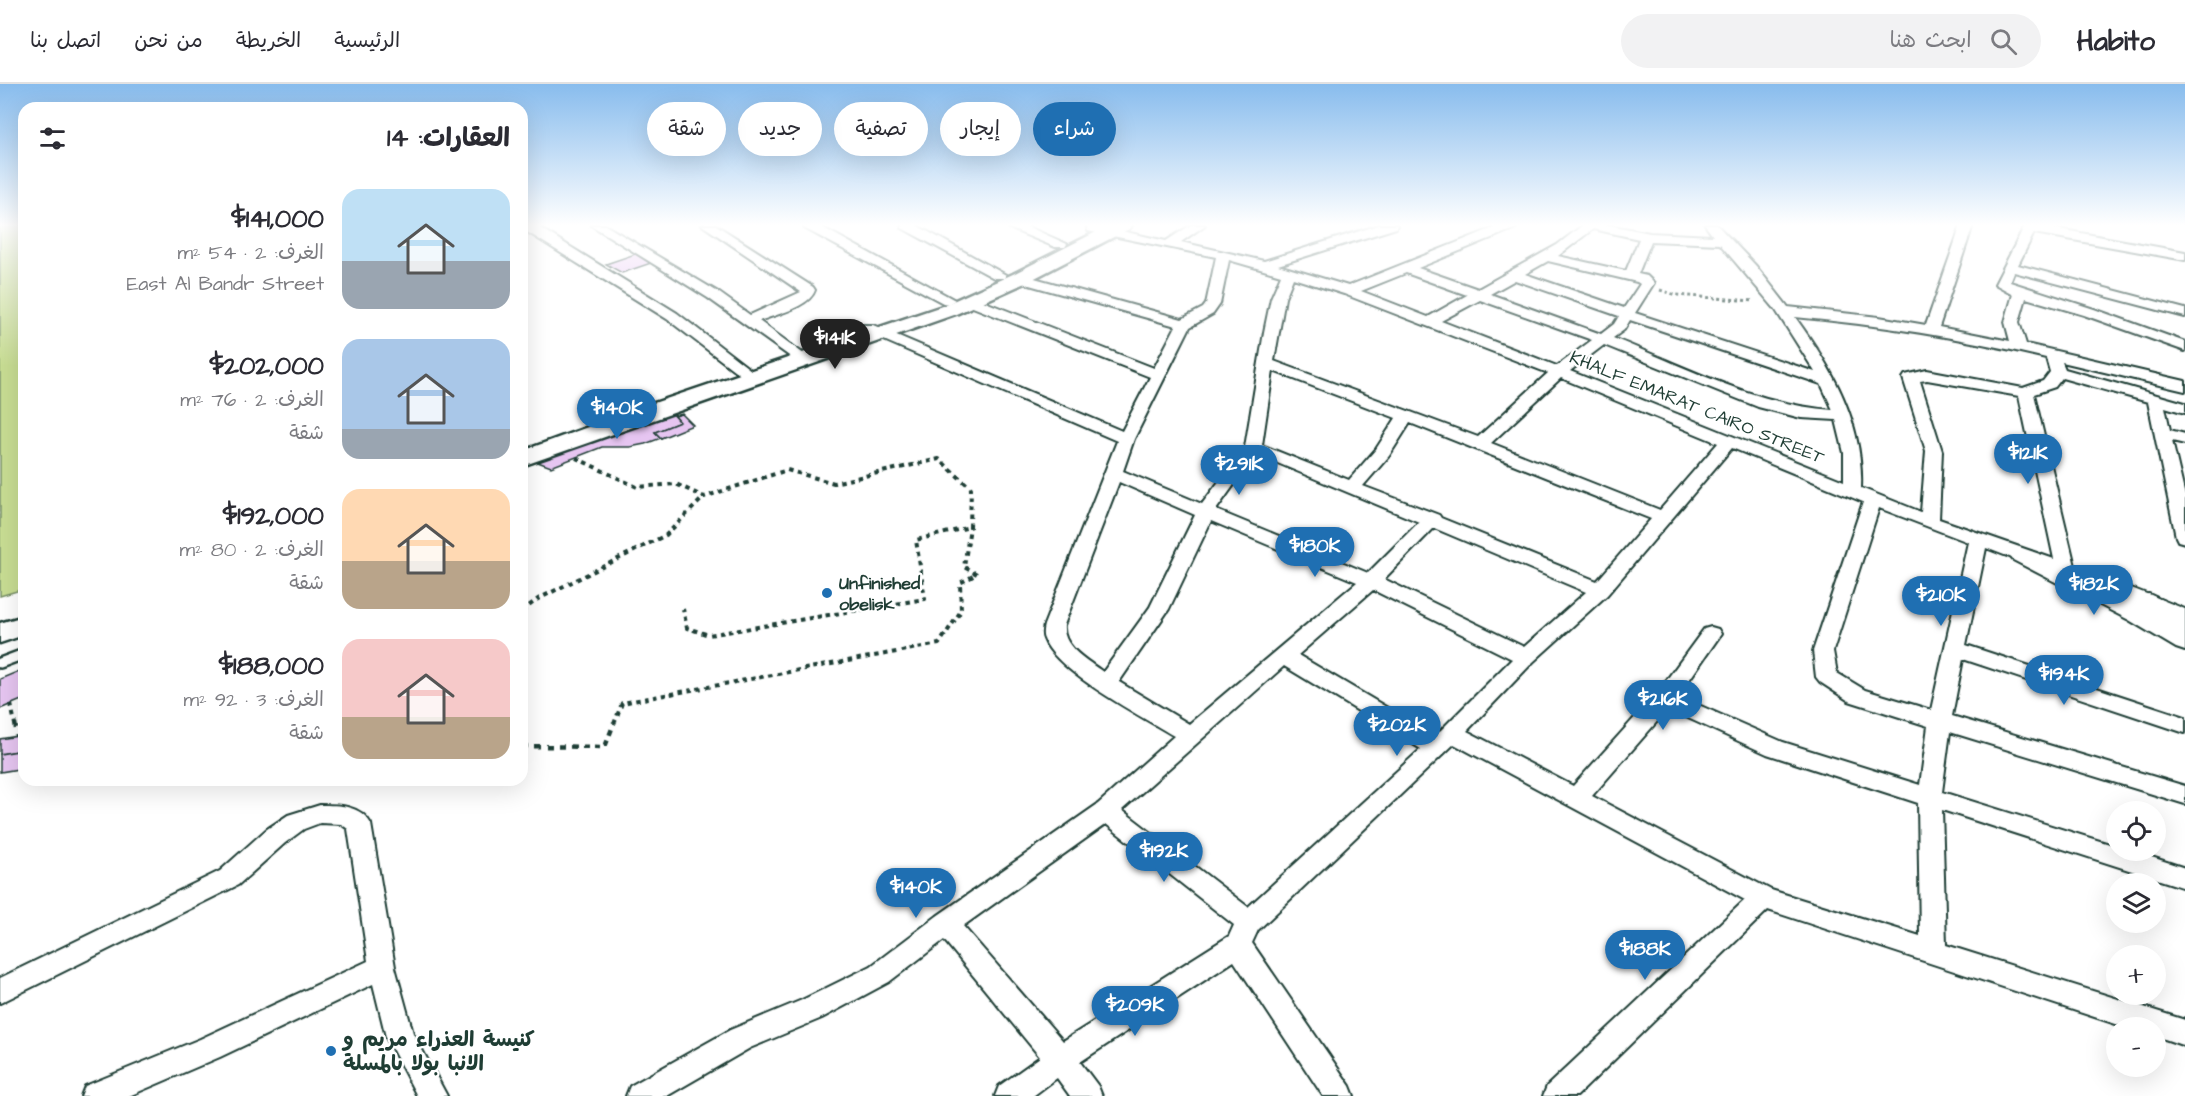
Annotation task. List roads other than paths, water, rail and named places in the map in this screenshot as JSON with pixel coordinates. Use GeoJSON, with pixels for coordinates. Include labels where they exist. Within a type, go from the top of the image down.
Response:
{"type":"FeatureCollection","features":[{"type":"Feature","properties":{"kind":"main road"},"geometry":{"type":"LineString","coordinates":[[875,331],[948,300],[1004,272]]}},
{"type":"Feature","properties":{"kind":"main road"},"geometry":{"type":"LineString","coordinates":[[528,452],[799,356],[970,301],[1030,272]]}},
{"type":"Feature","properties":{"kind":"main road"},"geometry":{"type":"LineString","coordinates":[[0,618],[18,612]]}},
{"type":"Feature","properties":{"kind":"main road"},"geometry":{"type":"LineString","coordinates":[[0,633],[18,627]]}},
{"type":"Feature","properties":{"kind":"street"},"geometry":{"type":"LineString","coordinates":[[602,272],[672,316],[747,374]]}},
{"type":"Feature","properties":{"kind":"street"},"geometry":{"type":"LineString","coordinates":[[675,272],[713,295],[799,356]]}},
{"type":"Feature","properties":{"kind":"street"},"geometry":{"type":"LineString","coordinates":[[748,321],[794,302],[807,294],[808,290],[781,272]]}},
{"type":"Feature","properties":{"kind":"street"},"geometry":{"type":"LineString","coordinates":[[897,272],[948,300]]}},
{"type":"Feature","properties":{"kind":"street"},"geometry":{"type":"LineString","coordinates":[[994,272],[999,275]]}},
{"type":"Feature","properties":{"kind":"street"},"geometry":{"type":"LineString","coordinates":[[1190,735],[1106,684],[1062,650],[1053,638],[1054,625],[1126,439],[1184,324],[1208,311],[1213,304],[1219,272]]}},
{"type":"Feature","properties":{"kind":"street"},"geometry":{"type":"LineString","coordinates":[[1106,684],[1159,609],[1187,555],[1206,511],[1253,447],[1278,298],[1290,272]]}},
{"type":"Feature","properties":{"kind":"street","name":"KHALF EMARAT CAIRO STREET"},"geometry":{"type":"LineString","coordinates":[[1291,272],[1431,321],[1873,499],[1978,540],[2066,570],[2185,617]]}},
{"type":"Feature","properties":{"kind":"street"},"geometry":{"type":"LineString","coordinates":[[1349,291],[1396,272]]}},
{"type":"Feature","properties":{"kind":"street"},"geometry":{"type":"LineString","coordinates":[[1418,272],[1602,339],[1764,404],[1801,413],[1842,416]]}},
{"type":"Feature","properties":{"kind":"street"},"geometry":{"type":"LineString","coordinates":[[1431,321],[1519,272]]}},
{"type":"Feature","properties":{"kind":"street"},"geometry":{"type":"LineString","coordinates":[[1480,444],[1559,372],[1619,327],[1629,314],[1646,281],[1610,272]]}},
{"type":"Feature","properties":{"kind":"street"},"geometry":{"type":"LineString","coordinates":[[1630,277],[1632,272]]}},
{"type":"Feature","properties":{"kind":"street"},"geometry":{"type":"LineString","coordinates":[[1753,272],[1780,307],[1827,381],[1850,439],[1853,463],[1852,490]]}},
{"type":"Feature","properties":{"kind":"street"},"geometry":{"type":"LineString","coordinates":[[1931,330],[1951,272]]}},
{"type":"Feature","properties":{"kind":"street"},"geometry":{"type":"LineString","coordinates":[[2008,272],[2002,284],[2089,312],[2185,347]]}},
{"type":"Feature","properties":{"kind":"street"},"geometry":{"type":"LineString","coordinates":[[2030,272],[2185,313]]}},
{"type":"Feature","properties":{"kind":"street"},"geometry":{"type":"LineString","coordinates":[[1514,275],[1746,356],[1827,381]]}},
{"type":"Feature","properties":{"kind":"street"},"geometry":{"type":"LineString","coordinates":[[1020,278],[1184,324]]}},
{"type":"Feature","properties":{"kind":"street"},"geometry":{"type":"LineString","coordinates":[[2019,347],[2012,322],[2021,292]]}},
{"type":"Feature","properties":{"kind":"street"},"geometry":{"type":"LineString","coordinates":[[970,301],[1157,374]]}},
{"type":"Feature","properties":{"kind":"street"},"geometry":{"type":"LineString","coordinates":[[1780,307],[1879,321],[2052,353],[2185,386]]}},
{"type":"Feature","properties":{"kind":"street"},"geometry":{"type":"LineString","coordinates":[[875,331],[1126,439]]}},
{"type":"Feature","properties":{"kind":"street"},"geometry":{"type":"LineString","coordinates":[[2052,353],[2058,372]]}},
{"type":"Feature","properties":{"kind":"street"},"geometry":{"type":"LineString","coordinates":[[1267,364],[1480,444],[1664,518]]}},
{"type":"Feature","properties":{"kind":"street"},"geometry":{"type":"LineString","coordinates":[[2025,393],[2031,388],[2049,384],[2058,372]]}},
{"type":"Feature","properties":{"kind":"street"},"geometry":{"type":"LineString","coordinates":[[2058,372],[2185,408]]}},
{"type":"Feature","properties":{"kind":"street"},"geometry":{"type":"LineString","coordinates":[[1930,521],[1934,451],[1911,378],[1927,375],[2025,393]]}},
{"type":"Feature","properties":{"kind":"street"},"geometry":{"type":"LineString","coordinates":[[2025,393],[2066,570]]}},
{"type":"Feature","properties":{"kind":"street"},"geometry":{"type":"LineString","coordinates":[[2155,399],[2180,502],[2185,537]]}},
{"type":"Feature","properties":{"kind":"street"},"geometry":{"type":"LineString","coordinates":[[1352,487],[1383,452],[1406,416]]}},
{"type":"Feature","properties":{"kind":"street"},"geometry":{"type":"LineString","coordinates":[[2163,433],[2185,439]]}},
{"type":"Feature","properties":{"kind":"street"},"geometry":{"type":"LineString","coordinates":[[1009,1096],[1243,933],[1444,740],[1526,657],[1600,590],[1729,441]]}},
{"type":"Feature","properties":{"kind":"street"},"geometry":{"type":"LineString","coordinates":[[1253,447],[1600,590]]}},
{"type":"Feature","properties":{"kind":"street"},"geometry":{"type":"LineString","coordinates":[[1114,474],[1371,581],[1526,657]]}},
{"type":"Feature","properties":{"kind":"street"},"geometry":{"type":"LineString","coordinates":[[1873,499],[1823,651],[1827,677],[1857,696],[2185,795]]}},
{"type":"Feature","properties":{"kind":"street"},"geometry":{"type":"LineString","coordinates":[[640,1096],[740,1039],[812,1009],[880,974],[946,924],[1106,811],[1282,655],[1371,581],[1432,519]]}},
{"type":"Feature","properties":{"kind":"street"},"geometry":{"type":"LineString","coordinates":[[1933,952],[1930,797],[1940,721],[1978,540]]}},
{"type":"Feature","properties":{"kind":"street"},"geometry":{"type":"LineString","coordinates":[[2021,555],[2138,614],[2185,642]]}},
{"type":"Feature","properties":{"kind":"street"},"geometry":{"type":"LineString","coordinates":[[2149,602],[2185,622]]}},
{"type":"Feature","properties":{"kind":"street"},"geometry":{"type":"LineString","coordinates":[[1577,798],[1665,699],[1711,634]]}},
{"type":"Feature","properties":{"kind":"street"},"geometry":{"type":"LineString","coordinates":[[1956,649],[2185,725]]}},
{"type":"Feature","properties":{"kind":"street"},"geometry":{"type":"LineString","coordinates":[[1282,655],[1444,740],[1577,798],[1764,898],[2185,1033]]}},
{"type":"Feature","properties":{"kind":"street"},"geometry":{"type":"LineString","coordinates":[[1665,699],[1775,748],[2185,878]]}},
{"type":"Feature","properties":{"kind":"street"},"geometry":{"type":"LineString","coordinates":[[1106,811],[1243,933],[1340,1096]]}},
{"type":"Feature","properties":{"kind":"street"},"geometry":{"type":"LineString","coordinates":[[0,991],[230,878],[296,822],[320,814],[345,815],[359,824],[382,967],[400,1036],[433,1096]]}},
{"type":"Feature","properties":{"kind":"street"},"geometry":{"type":"LineString","coordinates":[[1557,1096],[1764,898]]}},
{"type":"Feature","properties":{"kind":"street"},"geometry":{"type":"LineString","coordinates":[[946,924],[1060,1059],[1088,1096]]}},
{"type":"Feature","properties":{"kind":"street"},"geometry":{"type":"LineString","coordinates":[[95,1096],[210,1048],[382,967]]}},
{"type":"Feature","properties":{"kind":"lane"},"geometry":{"type":"LineString","coordinates":[[0,663],[18,656]]}},
{"type":"Feature","properties":{"kind":"place","name":"Unfinished obelisk"},"geometry":{"type":"Point","coordinates":[827,593]}},
{"type":"Feature","properties":{"kind":"place","name":"كنيسة العذراء مريم و الانبا بولا بالمسلة"},"geometry":{"type":"Point","coordinates":[331,1051]}}]}
